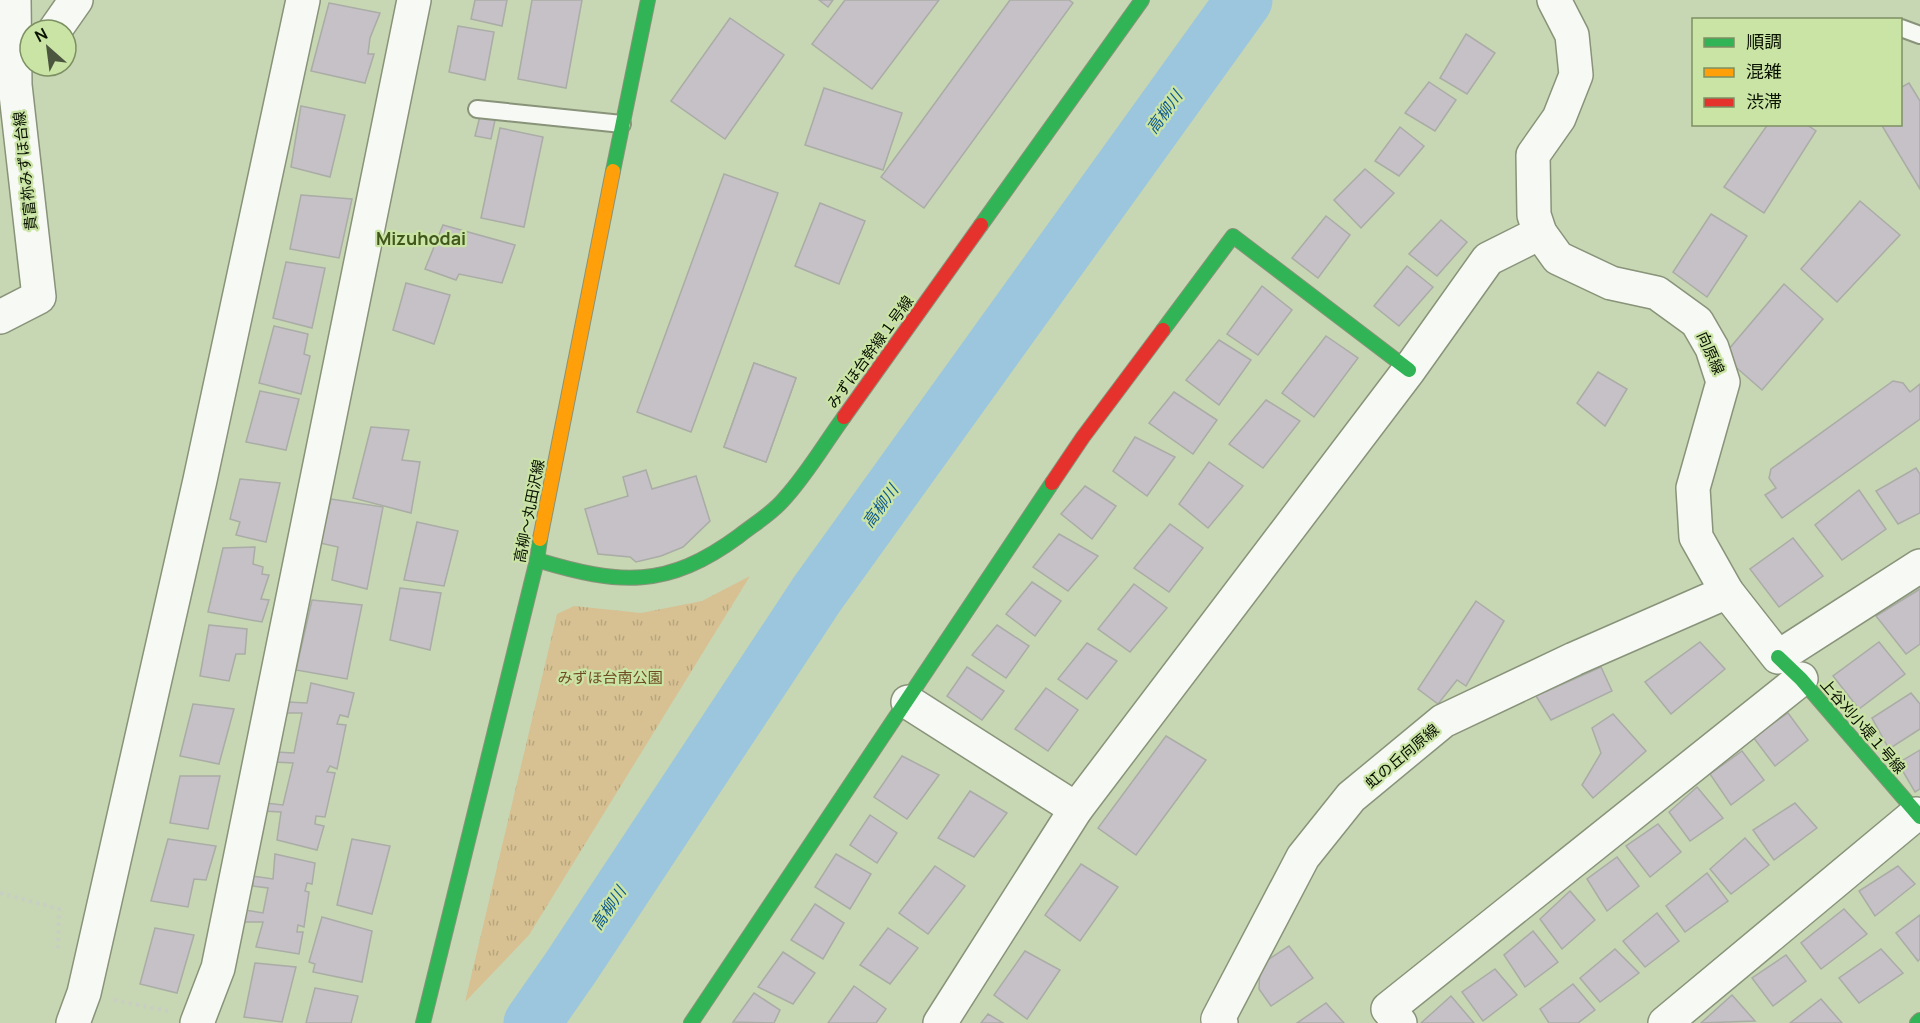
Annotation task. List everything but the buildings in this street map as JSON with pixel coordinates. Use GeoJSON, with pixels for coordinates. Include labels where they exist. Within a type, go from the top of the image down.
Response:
{"type":"FeatureCollection","features":[{"type":"Feature","properties":{"kind":"street","name":"貴富祢みずほ台線"},"geometry":{"type":"LineString","coordinates":[[14,0],[18,33]]}},
{"type":"Feature","properties":{"kind":"street"},"geometry":{"type":"LineString","coordinates":[[63,18],[76,0]]}},
{"type":"Feature","properties":{"kind":"street"},"geometry":{"type":"LineString","coordinates":[[73,1023],[84,993],[171,608],[303,0]]}},
{"type":"Feature","properties":{"kind":"street"},"geometry":{"type":"LineString","coordinates":[[197,1023],[218,968],[414,0]]}},
{"type":"Feature","properties":{"kind":"street","name":"高柳～丸田沢線"},"geometry":{"type":"LineString","coordinates":[[423,1023],[537,560],[648,0]]}},
{"type":"Feature","properties":{"kind":"street","name":"みずほ台幹線１号線"},"geometry":{"type":"LineString","coordinates":[[537,560],[606,580],[647,580],[687,568],[734,543],[785,499],[1142,0]]}},
{"type":"Feature","properties":{"kind":"street","name":"向原線"},"geometry":{"type":"LineString","coordinates":[[1554,0],[1572,34],[1576,75],[1559,118],[1533,155],[1534,215],[1540,233],[1558,258],[1611,283],[1657,294],[1697,322],[1712,348],[1723,382],[1693,488],[1696,537],[1727,592],[1789,668]]}},
{"type":"Feature","properties":{"kind":"street","name":"貴富祢みずほ台線"},"geometry":{"type":"LineString","coordinates":[[0,317],[39,297],[23,78]]}},
{"type":"Feature","properties":{"kind":"street"},"geometry":{"type":"LineString","coordinates":[[940,1023],[1076,809],[1409,370],[1488,259],[1540,233]]}},
{"type":"Feature","properties":{"kind":"street"},"geometry":{"type":"LineString","coordinates":[[691,1023],[908,702],[1083,437],[1233,236],[1409,370]]}},
{"type":"Feature","properties":{"kind":"street"},"geometry":{"type":"LineString","coordinates":[[1400,1023],[1388,1009],[1789,668],[1920,567]]}},
{"type":"Feature","properties":{"kind":"street","name":"虹の丘向原線"},"geometry":{"type":"LineString","coordinates":[[1218,1022],[1303,857],[1351,798],[1443,721],[1574,659],[1727,592]]}},
{"type":"Feature","properties":{"kind":"street","name":"上谷刈小堤１号線"},"geometry":{"type":"LineString","coordinates":[[1789,668],[1918,815]]}},
{"type":"Feature","properties":{"kind":"street"},"geometry":{"type":"LineString","coordinates":[[908,702],[1076,809]]}},
{"type":"Feature","properties":{"kind":"street"},"geometry":{"type":"LineString","coordinates":[[1665,1023],[1918,815]]}},
{"type":"Feature","properties":{"kind":"lane"},"geometry":{"type":"LineString","coordinates":[[1902,28],[1920,35]]}},
{"type":"Feature","properties":{"kind":"lane"},"geometry":{"type":"LineString","coordinates":[[477,109],[622,124]]}},
{"type":"Feature","properties":{"kind":"green space","name":"みずほ台南公園"},"geometry":{"type":"Polygon","coordinates":[[[750,576],[529,935],[465,1002],[557,614],[574,606],[641,613],[702,601],[750,576]]]}},
{"type":"Feature","properties":{"kind":"waterway","name":"高柳川"},"geometry":{"type":"LineString","coordinates":[[532,1023],[817,594],[1244,0]]}},
{"type":"Feature","properties":{"kind":"traffic: fast"},"geometry":{"type":"LineString","coordinates":[[613,171],[648,0]]}},
{"type":"Feature","properties":{"kind":"traffic: fast"},"geometry":{"type":"LineString","coordinates":[[981,225],[1142,0]]}},
{"type":"Feature","properties":{"kind":"traffic: fast"},"geometry":{"type":"LineString","coordinates":[[1163,330],[1233,236],[1409,370]]}},
{"type":"Feature","properties":{"kind":"traffic: fast"},"geometry":{"type":"LineString","coordinates":[[537,560],[593,574],[618,577],[642,577],[689,566],[739,536],[775,509],[801,479],[844,417]]}},
{"type":"Feature","properties":{"kind":"traffic: fast"},"geometry":{"type":"LineString","coordinates":[[691,1023],[1052,483]]}},
{"type":"Feature","properties":{"kind":"traffic: fast"},"geometry":{"type":"LineString","coordinates":[[423,1023],[537,560],[540,539]]}},
{"type":"Feature","properties":{"kind":"traffic: fast"},"geometry":{"type":"LineString","coordinates":[[1778,657],[1801,679],[1920,817]]}},
{"type":"Feature","properties":{"kind":"traffic: fast"},"geometry":{"type":"LineString","coordinates":[[1917,1023],[1920,1020]]}},
{"type":"Feature","properties":{"kind":"traffic: slow"},"geometry":{"type":"LineString","coordinates":[[540,539],[613,171]]}},
{"type":"Feature","properties":{"kind":"traffic: jam"},"geometry":{"type":"LineString","coordinates":[[844,417],[981,225]]}},
{"type":"Feature","properties":{"kind":"traffic: jam"},"geometry":{"type":"LineString","coordinates":[[1052,483],[1083,437],[1163,330]]}},
{"type":"Feature","properties":{"kind":"district","name":"Mizuhodai"},"geometry":{"type":"Point","coordinates":[421,238]}}]}
